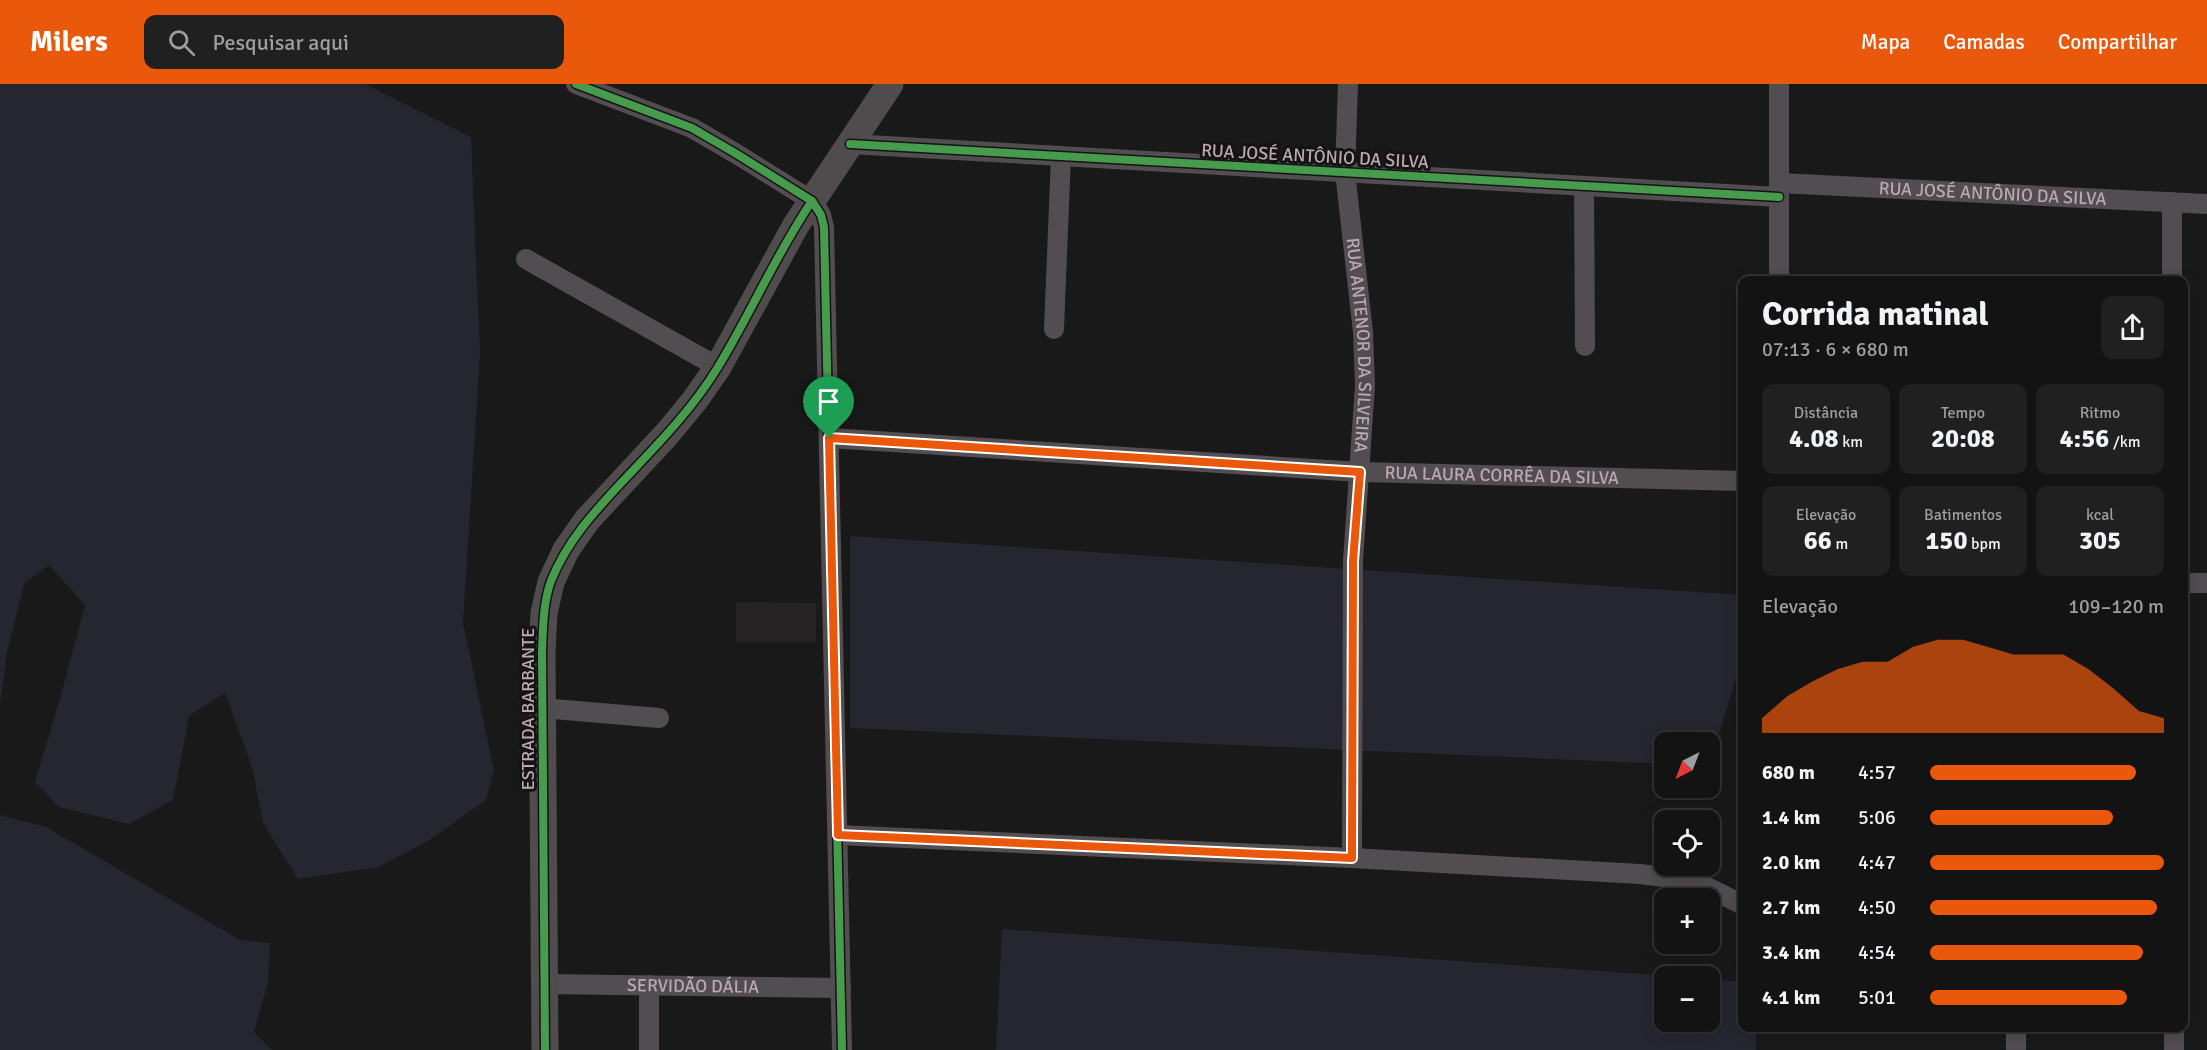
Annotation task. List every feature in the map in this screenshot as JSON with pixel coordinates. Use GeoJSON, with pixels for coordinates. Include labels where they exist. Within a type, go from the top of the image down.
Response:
{"type":"FeatureCollection","features":[{"type":"Feature","properties":{"kind":"main road","name":"ESTRADA BARBANTE"},"geometry":{"type":"LineString","coordinates":[[545,1050],[542,652],[544,613],[551,582],[566,550],[587,520],[667,434],[718,367],[782,249],[890,84]]}},
{"type":"Feature","properties":{"kind":"street"},"geometry":{"type":"LineString","coordinates":[[576,84],[692,128],[812,201],[821,215],[824,226],[842,1050]]}},
{"type":"Feature","properties":{"kind":"street","name":"RUA ANTENOR DA SILVEIRA"},"geometry":{"type":"LineString","coordinates":[[1348,84],[1345,172],[1365,385],[1353,561],[1352,858]]}},
{"type":"Feature","properties":{"kind":"street"},"geometry":{"type":"LineString","coordinates":[[1779,84],[1779,276]]}},
{"type":"Feature","properties":{"kind":"street","name":"RUA JOSÉ ANTÔNIO DA SILVA"},"geometry":{"type":"LineString","coordinates":[[850,144],[1584,186],[2207,204]]}},
{"type":"Feature","properties":{"kind":"street"},"geometry":{"type":"LineString","coordinates":[[1054,329],[1061,156]]}},
{"type":"Feature","properties":{"kind":"street"},"geometry":{"type":"LineString","coordinates":[[1584,186],[1585,346]]}},
{"type":"Feature","properties":{"kind":"street"},"geometry":{"type":"LineString","coordinates":[[2172,202],[2172,276]]}},
{"type":"Feature","properties":{"kind":"street"},"geometry":{"type":"LineString","coordinates":[[526,259],[718,367]]}},
{"type":"Feature","properties":{"kind":"street","name":"RUA LAURA CORRÊA DA SILVA"},"geometry":{"type":"LineString","coordinates":[[829,438],[1360,472],[1738,481]]}},
{"type":"Feature","properties":{"kind":"street"},"geometry":{"type":"LineString","coordinates":[[2188,583],[2207,583]]}},
{"type":"Feature","properties":{"kind":"street"},"geometry":{"type":"LineString","coordinates":[[542,708],[659,718]]}},
{"type":"Feature","properties":{"kind":"street"},"geometry":{"type":"LineString","coordinates":[[838,835],[1352,858],[1660,877],[1703,885],[1738,902]]}},
{"type":"Feature","properties":{"kind":"street","name":"SERVIDÃO DÁLIA"},"geometry":{"type":"LineString","coordinates":[[545,984],[841,988]]}},
{"type":"Feature","properties":{"kind":"street"},"geometry":{"type":"LineString","coordinates":[[649,985],[649,1050]]}},
{"type":"Feature","properties":{"kind":"street"},"geometry":{"type":"LineString","coordinates":[[2016,1032],[2016,1050]]}},
{"type":"Feature","properties":{"kind":"street"},"geometry":{"type":"LineString","coordinates":[[2174,1032],[2174,1050]]}},
{"type":"Feature","properties":{"kind":"shaded area"},"geometry":{"type":"Polygon","coordinates":[[[0,84],[365,84],[471,137],[480,352],[463,623],[494,771],[486,800],[430,840],[378,867],[298,879],[263,823],[252,767],[225,693],[189,716],[173,800],[129,824],[59,807],[35,782],[85,605],[49,565],[24,584],[7,652],[0,705],[0,84]]]}},
{"type":"Feature","properties":{"kind":"shaded area"},"geometry":{"type":"Polygon","coordinates":[[[850,536],[1738,595],[1738,671],[1719,732],[1654,732],[1654,764],[850,728],[850,536]]]}},
{"type":"Feature","properties":{"kind":"shaded area"},"geometry":{"type":"Polygon","coordinates":[[[736,602],[816,603],[816,642],[736,642],[736,602]]]}},
{"type":"Feature","properties":{"kind":"shaded area"},"geometry":{"type":"Polygon","coordinates":[[[0,815],[46,827],[240,940],[270,943],[268,983],[254,1032],[272,1050],[0,1050],[0,815]]]}},
{"type":"Feature","properties":{"kind":"shaded area"},"geometry":{"type":"Polygon","coordinates":[[[1002,929],[1654,975],[1654,1032],[1720,1032],[1720,980],[1738,982],[1738,1032],[1756,1032],[1756,1050],[996,1050],[1002,929]]]}},
{"type":"Feature","properties":{"kind":"cycle path"},"geometry":{"type":"LineString","coordinates":[[576,84],[692,128],[812,201],[821,215],[824,227],[842,1050]]}},
{"type":"Feature","properties":{"kind":"cycle path"},"geometry":{"type":"LineString","coordinates":[[850,144],[1779,197]]}},
{"type":"Feature","properties":{"kind":"cycle path"},"geometry":{"type":"LineString","coordinates":[[545,1050],[542,652],[548,589],[557,566],[582,528],[601,504],[673,427],[708,383],[812,201]]}},
{"type":"Feature","properties":{"kind":"route"},"geometry":{"type":"LineString","coordinates":[[829,438],[1360,472],[1353,561],[1352,858],[838,835],[829,438]]}}]}
